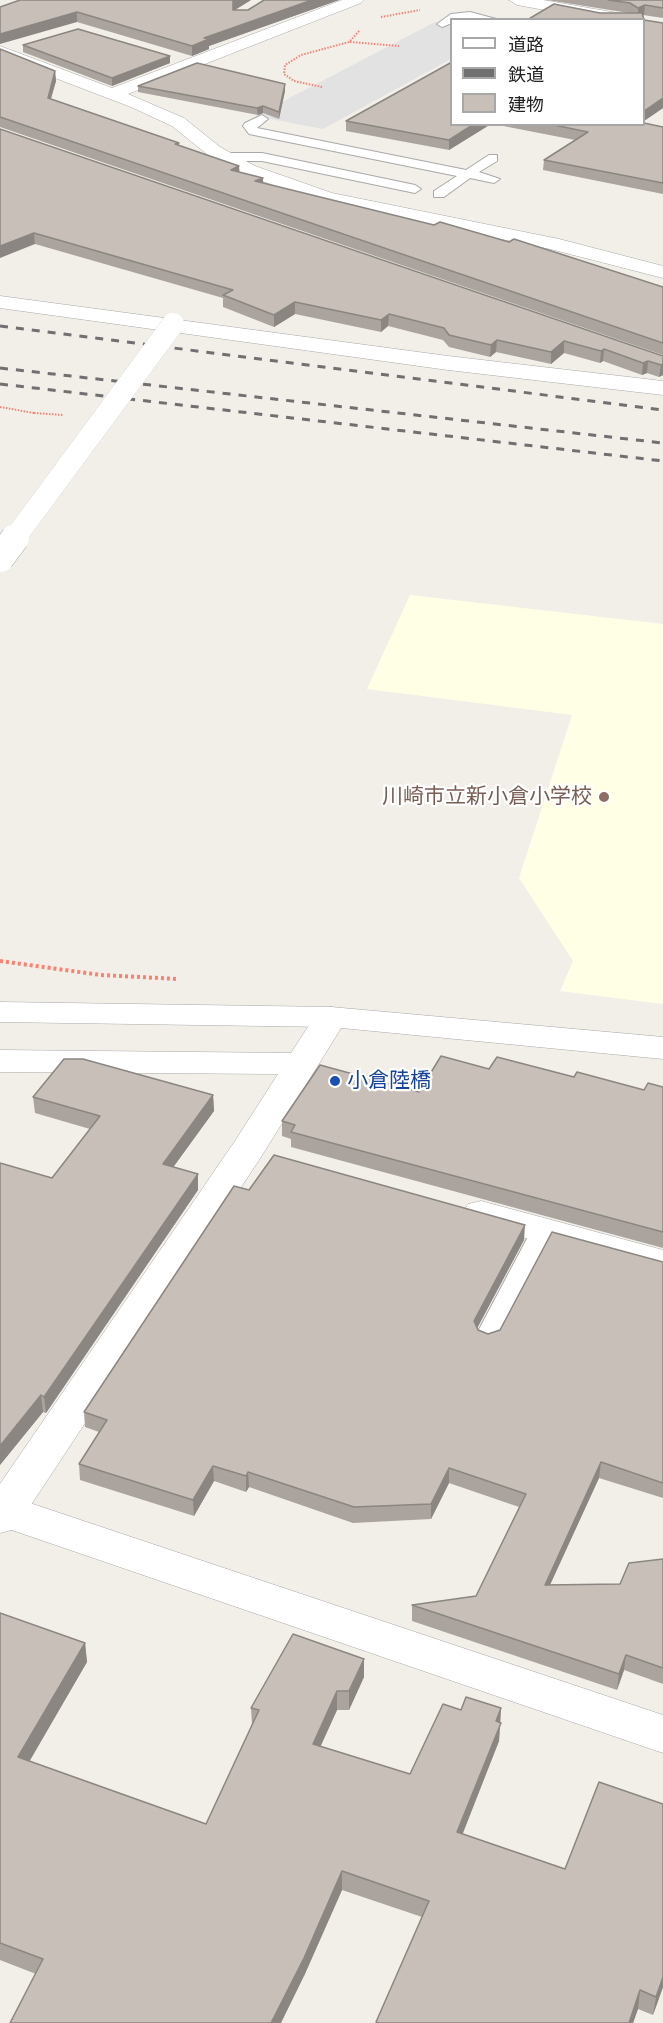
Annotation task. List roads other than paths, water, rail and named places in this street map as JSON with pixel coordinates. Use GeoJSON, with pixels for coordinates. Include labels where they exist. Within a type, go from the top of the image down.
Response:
{"type":"FeatureCollection","features":[{"type":"Feature","properties":{"kind":"street"},"geometry":{"type":"LineString","coordinates":[[113,94],[356,0]]}},
{"type":"Feature","properties":{"kind":"street"},"geometry":{"type":"LineString","coordinates":[[517,0],[618,18]]}},
{"type":"Feature","properties":{"kind":"street"},"geometry":{"type":"LineString","coordinates":[[1,51],[24,45]]}},
{"type":"Feature","properties":{"kind":"street"},"geometry":{"type":"LineString","coordinates":[[1,51],[41,69],[113,94],[178,122],[224,157],[265,176],[327,198],[552,243],[663,272]]}},
{"type":"Feature","properties":{"kind":"street"},"geometry":{"type":"LineString","coordinates":[[170,56],[193,63]]}},
{"type":"Feature","properties":{"kind":"street"},"geometry":{"type":"LineString","coordinates":[[0,302],[448,363],[663,388]]}},
{"type":"Feature","properties":{"kind":"street"},"geometry":{"type":"LineString","coordinates":[[0,558],[107,417],[173,324]]}},
{"type":"Feature","properties":{"kind":"street"},"geometry":{"type":"LineString","coordinates":[[0,1012],[331,1017],[663,1048]]}},
{"type":"Feature","properties":{"kind":"street"},"geometry":{"type":"LineString","coordinates":[[331,1017],[302,1064],[265,1154],[1,1512],[663,1734]]}},
{"type":"Feature","properties":{"kind":"street"},"geometry":{"type":"LineString","coordinates":[[0,1060],[302,1064]]}},
{"type":"Feature","properties":{"kind":"street"},"geometry":{"type":"LineString","coordinates":[[453,1205],[663,1263]]}},
{"type":"Feature","properties":{"kind":"lane"},"geometry":{"type":"LineString","coordinates":[[452,18],[470,15],[485,18]]}},
{"type":"Feature","properties":{"kind":"lane"},"geometry":{"type":"LineString","coordinates":[[442,24],[450,19]]}},
{"type":"Feature","properties":{"kind":"lane"},"geometry":{"type":"LineString","coordinates":[[261,119],[249,126],[253,131],[494,179]]}},
{"type":"Feature","properties":{"kind":"lane"},"geometry":{"type":"LineString","coordinates":[[224,157],[262,157],[415,189]]}},
{"type":"Feature","properties":{"kind":"lane"},"geometry":{"type":"LineString","coordinates":[[439,194],[493,158]]}},
{"type":"Feature","properties":{"kind":"lane"},"geometry":{"type":"LineString","coordinates":[[488,1337],[544,1231]]}},
{"type":"Feature","properties":{"kind":"railway"},"geometry":{"type":"LineString","coordinates":[[0,326],[663,410]]}},
{"type":"Feature","properties":{"kind":"railway"},"geometry":{"type":"LineString","coordinates":[[0,368],[663,443]]}},
{"type":"Feature","properties":{"kind":"railway"},"geometry":{"type":"LineString","coordinates":[[0,384],[663,461]]}},
{"type":"Feature","properties":{"kind":"place","name":"川崎市立新小倉小学校"},"geometry":{"type":"Point","coordinates":[604,797]}},
{"type":"Feature","properties":{"kind":"place","name":"小倉陸橋"},"geometry":{"type":"Point","coordinates":[335,1081]}}]}
